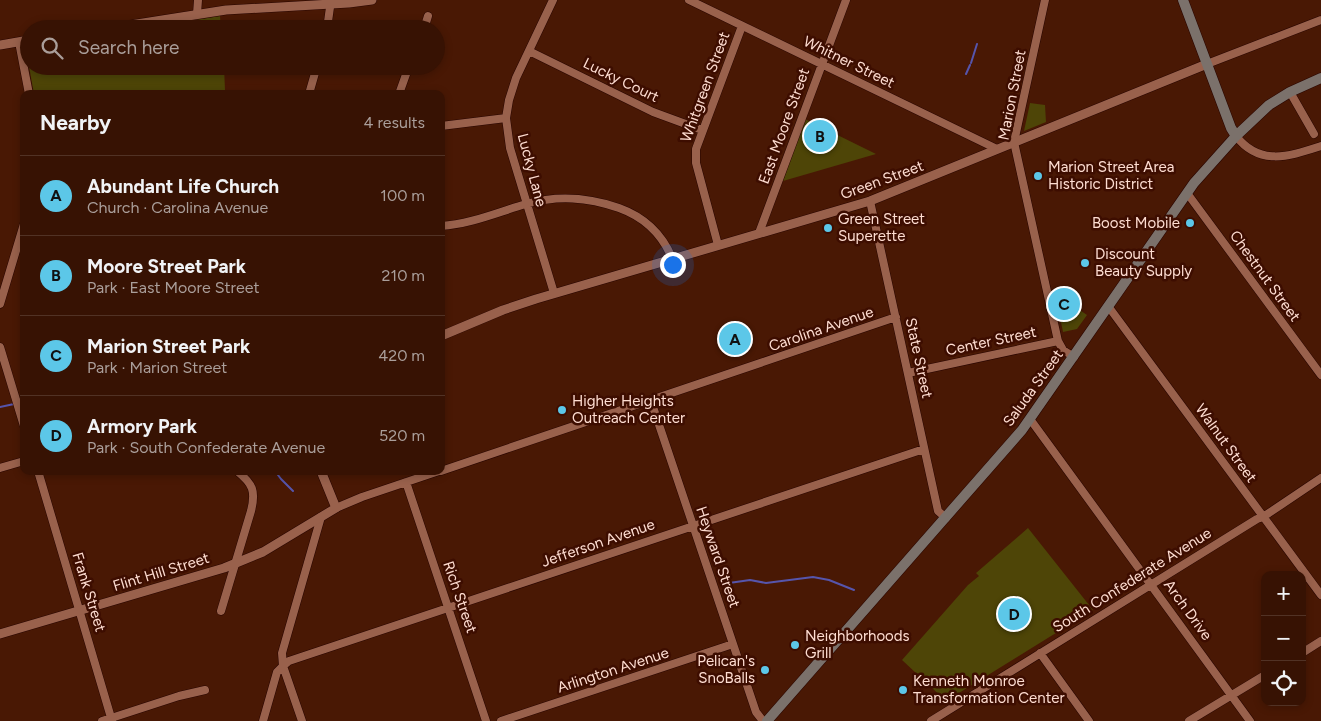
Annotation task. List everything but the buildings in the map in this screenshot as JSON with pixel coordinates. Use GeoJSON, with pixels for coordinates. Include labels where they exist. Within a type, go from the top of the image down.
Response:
{"type":"FeatureCollection","features":[{"type":"Feature","properties":{"kind":"main road"},"geometry":{"type":"LineString","coordinates":[[1183,0],[1231,128],[1236,136]]}},
{"type":"Feature","properties":{"kind":"main road","name":"Saluda Street"},"geometry":{"type":"LineString","coordinates":[[767,721],[1030,420],[1187,193],[1236,136],[1269,105],[1290,92],[1321,78]]}},
{"type":"Feature","properties":{"kind":"street"},"geometry":{"type":"LineString","coordinates":[[197,14],[198,0]]}},
{"type":"Feature","properties":{"kind":"street"},"geometry":{"type":"LineString","coordinates":[[161,20],[197,14],[372,0]]}},
{"type":"Feature","properties":{"kind":"street","name":"Lucky Lane"},"geometry":{"type":"LineString","coordinates":[[553,0],[512,89],[506,118],[510,148],[554,293]]}},
{"type":"Feature","properties":{"kind":"street","name":"Whitner Street"},"geometry":{"type":"LineString","coordinates":[[688,0],[706,4],[742,26],[997,150]]}},
{"type":"Feature","properties":{"kind":"street","name":"East Moore Street"},"geometry":{"type":"LineString","coordinates":[[759,233],[846,0]]}},
{"type":"Feature","properties":{"kind":"street","name":"Marion Street"},"geometry":{"type":"LineString","coordinates":[[1044,0],[1014,142],[1058,341]]}},
{"type":"Feature","properties":{"kind":"street"},"geometry":{"type":"LineString","coordinates":[[328,20],[331,2]]}},
{"type":"Feature","properties":{"kind":"street"},"geometry":{"type":"LineString","coordinates":[[427,20],[428,16]]}},
{"type":"Feature","properties":{"kind":"street","name":"Green Street"},"geometry":{"type":"LineString","coordinates":[[445,334],[503,310],[554,293],[870,201],[1207,64],[1321,20]]}},
{"type":"Feature","properties":{"kind":"street","name":"Whitgreen Street"},"geometry":{"type":"LineString","coordinates":[[718,245],[696,163],[696,149],[742,26]]}},
{"type":"Feature","properties":{"kind":"street"},"geometry":{"type":"LineString","coordinates":[[0,45],[19,42],[20,47]]}},
{"type":"Feature","properties":{"kind":"street","name":"Lucky Court"},"geometry":{"type":"LineString","coordinates":[[529,51],[653,112],[702,130]]}},
{"type":"Feature","properties":{"kind":"street"},"geometry":{"type":"LineString","coordinates":[[25,75],[28,90]]}},
{"type":"Feature","properties":{"kind":"street"},"geometry":{"type":"LineString","coordinates":[[310,90],[314,75]]}},
{"type":"Feature","properties":{"kind":"street"},"geometry":{"type":"LineString","coordinates":[[400,90],[406,75]]}},
{"type":"Feature","properties":{"kind":"street"},"geometry":{"type":"LineString","coordinates":[[1290,92],[1314,134]]}},
{"type":"Feature","properties":{"kind":"street"},"geometry":{"type":"LineString","coordinates":[[445,126],[506,118]]}},
{"type":"Feature","properties":{"kind":"street"},"geometry":{"type":"LineString","coordinates":[[1236,136],[1245,147],[1271,157],[1290,156],[1321,146]]}},
{"type":"Feature","properties":{"kind":"street","name":"Chestnut Street"},"geometry":{"type":"LineString","coordinates":[[1187,193],[1321,376]]}},
{"type":"Feature","properties":{"kind":"street"},"geometry":{"type":"LineString","coordinates":[[445,226],[465,223],[526,204],[557,198],[580,198],[603,202],[623,209],[640,218],[651,226],[667,246],[672,258]]}},
{"type":"Feature","properties":{"kind":"street","name":"State Street"},"geometry":{"type":"LineString","coordinates":[[870,201],[938,511],[946,518]]}},
{"type":"Feature","properties":{"kind":"street"},"geometry":{"type":"LineString","coordinates":[[0,304],[20,237]]}},
{"type":"Feature","properties":{"kind":"street","name":"Walnut Street"},"geometry":{"type":"LineString","coordinates":[[1108,306],[1321,595]]}},
{"type":"Feature","properties":{"kind":"street","name":"Carolina Avenue"},"geometry":{"type":"LineString","coordinates":[[445,469],[896,318]]}},
{"type":"Feature","properties":{"kind":"street","name":"Center Street"},"geometry":{"type":"LineString","coordinates":[[908,373],[1058,341],[1063,350],[1074,357]]}},
{"type":"Feature","properties":{"kind":"street"},"geometry":{"type":"LineString","coordinates":[[0,347],[20,413]]}},
{"type":"Feature","properties":{"kind":"street","name":"Heyward Street"},"geometry":{"type":"LineString","coordinates":[[651,401],[756,712],[763,721]]}},
{"type":"Feature","properties":{"kind":"street","name":"Arch Drive"},"geometry":{"type":"LineString","coordinates":[[1030,420],[1152,584],[1250,721]]}},
{"type":"Feature","properties":{"kind":"street","name":"Jefferson Avenue"},"geometry":{"type":"LineString","coordinates":[[283,666],[289,661],[924,449]]}},
{"type":"Feature","properties":{"kind":"street"},"geometry":{"type":"LineString","coordinates":[[0,468],[20,462]]}},
{"type":"Feature","properties":{"kind":"street","name":"Frank Street"},"geometry":{"type":"LineString","coordinates":[[39,475],[112,719]]}},
{"type":"Feature","properties":{"kind":"street"},"geometry":{"type":"LineString","coordinates":[[222,611],[254,495],[248,482],[241,475]]}},
{"type":"Feature","properties":{"kind":"street"},"geometry":{"type":"LineString","coordinates":[[323,475],[336,508]]}},
{"type":"Feature","properties":{"kind":"street","name":"Carolina Avenue"},"geometry":{"type":"LineString","coordinates":[[321,517],[336,508],[362,497],[428,475]]}},
{"type":"Feature","properties":{"kind":"street","name":"South Confederate Avenue"},"geometry":{"type":"LineString","coordinates":[[931,721],[1263,517],[1321,478]]}},
{"type":"Feature","properties":{"kind":"street","name":"Rich Street"},"geometry":{"type":"LineString","coordinates":[[406,482],[486,721]]}},
{"type":"Feature","properties":{"kind":"street"},"geometry":{"type":"LineString","coordinates":[[302,721],[283,666],[282,653],[321,517]]}},
{"type":"Feature","properties":{"kind":"street","name":"Flint Hill Street"},"geometry":{"type":"LineString","coordinates":[[0,634],[236,564],[263,552],[321,517]]}},
{"type":"Feature","properties":{"kind":"street"},"geometry":{"type":"LineString","coordinates":[[1306,650],[1321,641]]}},
{"type":"Feature","properties":{"kind":"street","name":"Arlington Avenue"},"geometry":{"type":"LineString","coordinates":[[501,721],[733,644]]}},
{"type":"Feature","properties":{"kind":"street"},"geometry":{"type":"LineString","coordinates":[[1040,653],[1089,721]]}},
{"type":"Feature","properties":{"kind":"street"},"geometry":{"type":"LineString","coordinates":[[262,721],[277,672],[283,666]]}},
{"type":"Feature","properties":{"kind":"street"},"geometry":{"type":"LineString","coordinates":[[1189,721],[1261,677]]}},
{"type":"Feature","properties":{"kind":"street"},"geometry":{"type":"LineString","coordinates":[[102,721],[179,696],[205,690]]}},
{"type":"Feature","properties":{"kind":"shaded area"},"geometry":{"type":"Polygon","coordinates":[[[220,16],[220,20],[194,20],[220,16]]]}},
{"type":"Feature","properties":{"kind":"shaded area"},"geometry":{"type":"Polygon","coordinates":[[[31,75],[224,75],[225,90],[33,90],[31,75]]]}},
{"type":"Feature","properties":{"kind":"shaded area"},"geometry":{"type":"Polygon","coordinates":[[[1030,103],[1045,105],[1046,122],[1024,131],[1030,103]]]}},
{"type":"Feature","properties":{"kind":"shaded area"},"geometry":{"type":"Polygon","coordinates":[[[805,119],[876,154],[783,181],[805,119]]]}},
{"type":"Feature","properties":{"kind":"shaded area"},"geometry":{"type":"Polygon","coordinates":[[[1055,293],[1087,315],[1077,329],[1063,332],[1055,293]]]}},
{"type":"Feature","properties":{"kind":"shaded area"},"geometry":{"type":"Polygon","coordinates":[[[1028,528],[1093,610],[946,701],[902,660],[968,585],[979,576],[976,573],[1028,528]]]}},
{"type":"Feature","properties":{"kind":"waterway"},"geometry":{"type":"LineString","coordinates":[[971,63],[977,44]]}},
{"type":"Feature","properties":{"kind":"waterway"},"geometry":{"type":"LineString","coordinates":[[966,74],[970,65]]}},
{"type":"Feature","properties":{"kind":"waterway"},"geometry":{"type":"LineString","coordinates":[[0,407],[14,404]]}},
{"type":"Feature","properties":{"kind":"waterway"},"geometry":{"type":"LineString","coordinates":[[278,475],[293,491]]}},
{"type":"Feature","properties":{"kind":"waterway"},"geometry":{"type":"LineString","coordinates":[[722,584],[750,580],[766,583],[813,577],[829,580],[854,590]]}},
{"type":"Feature","properties":{"kind":"place","name":"Moore Street Park"},"geometry":{"type":"Point","coordinates":[820,136]}},
{"type":"Feature","properties":{"kind":"place","name":"Marion Street Area Historic District"},"geometry":{"type":"Point","coordinates":[1038,176]}},
{"type":"Feature","properties":{"kind":"place","name":"Boost Mobile"},"geometry":{"type":"Point","coordinates":[1190,223]}},
{"type":"Feature","properties":{"kind":"place","name":"Green Street Superette"},"geometry":{"type":"Point","coordinates":[828,228]}},
{"type":"Feature","properties":{"kind":"place","name":"Discount Beauty Supply"},"geometry":{"type":"Point","coordinates":[1085,263]}},
{"type":"Feature","properties":{"kind":"place","name":"Marion Street Park"},"geometry":{"type":"Point","coordinates":[1064,304]}},
{"type":"Feature","properties":{"kind":"place","name":"Abundant Life Church"},"geometry":{"type":"Point","coordinates":[735,339]}},
{"type":"Feature","properties":{"kind":"place","name":"Higher Heights Outreach Center"},"geometry":{"type":"Point","coordinates":[562,410]}},
{"type":"Feature","properties":{"kind":"place","name":"Armory Park"},"geometry":{"type":"Point","coordinates":[1014,614]}},
{"type":"Feature","properties":{"kind":"place","name":"Neighborhoods Grill"},"geometry":{"type":"Point","coordinates":[795,645]}},
{"type":"Feature","properties":{"kind":"place","name":"Pelican's SnoBalls"},"geometry":{"type":"Point","coordinates":[765,670]}},
{"type":"Feature","properties":{"kind":"place","name":"Kenneth Monroe Transformation Center"},"geometry":{"type":"Point","coordinates":[903,690]}}]}
